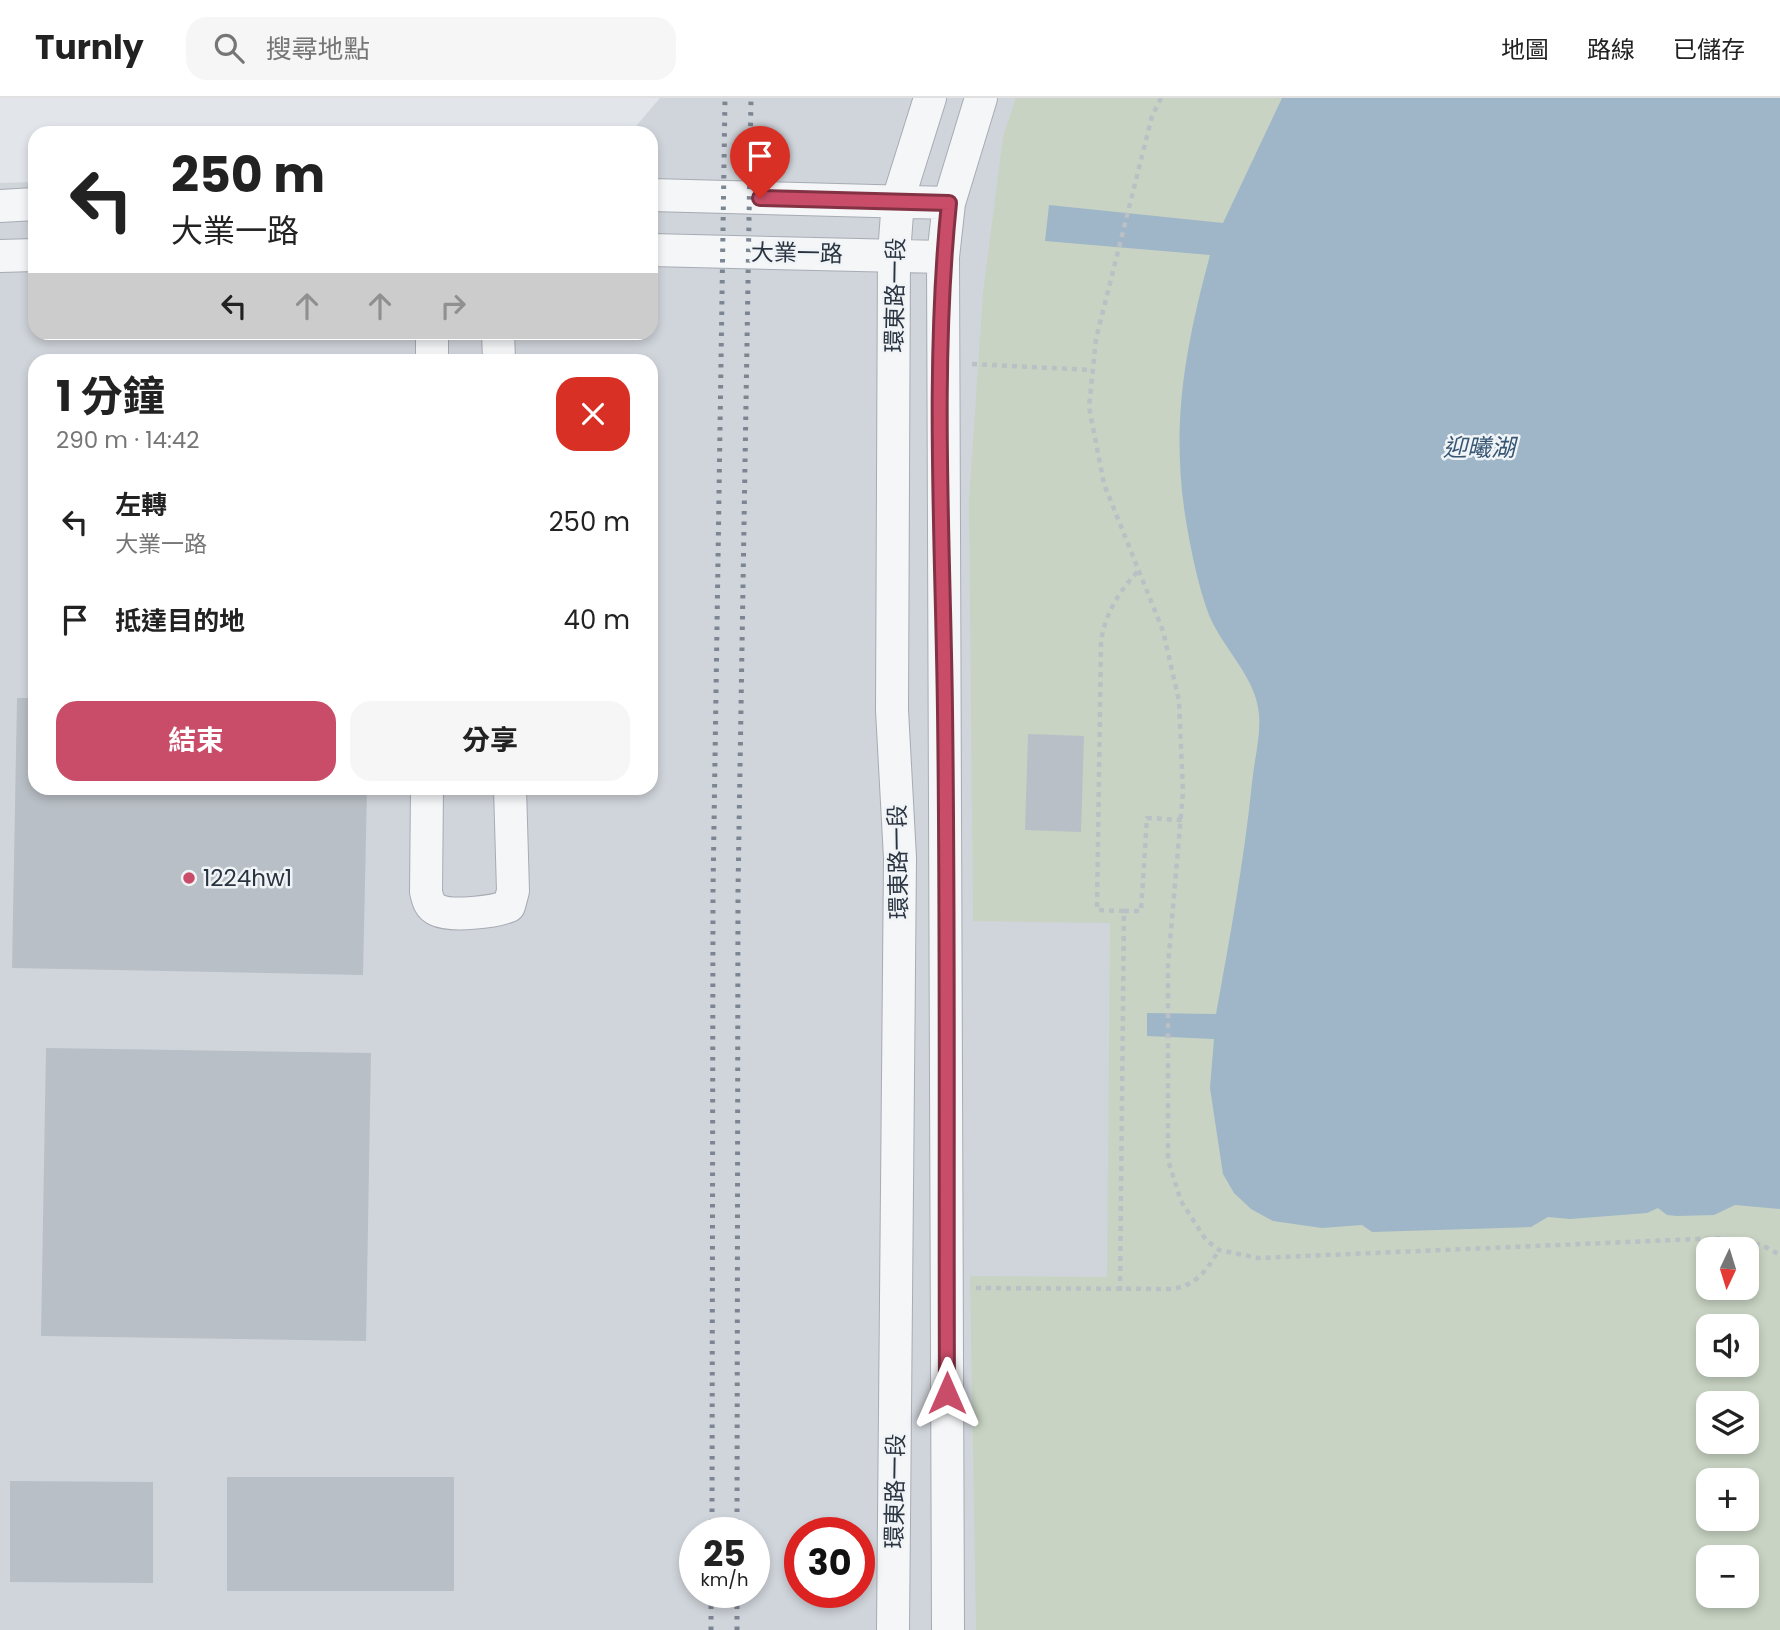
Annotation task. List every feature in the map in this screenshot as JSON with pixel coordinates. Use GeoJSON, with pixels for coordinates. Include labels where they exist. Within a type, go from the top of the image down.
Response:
{"type":"FeatureCollection","features":[{"type":"Feature","properties":{"kind":"street","name":"環東路一段"},"geometry":{"type":"LineString","coordinates":[[893,1630],[900,858],[892,710],[894,254],[898,200],[930,98]]}},
{"type":"Feature","properties":{"kind":"street","name":"環東路一段"},"geometry":{"type":"LineString","coordinates":[[948,1630],[948,926],[941,362],[943,257],[949,203],[981,98]]}},
{"type":"Feature","properties":{"kind":"street"},"geometry":{"type":"LineString","coordinates":[[658,195],[949,203]]}},
{"type":"Feature","properties":{"kind":"street"},"geometry":{"type":"LineString","coordinates":[[0,206],[28,204]]}},
{"type":"Feature","properties":{"kind":"street","name":"大業一路"},"geometry":{"type":"LineString","coordinates":[[658,250],[943,257]]}},
{"type":"Feature","properties":{"kind":"street"},"geometry":{"type":"LineString","coordinates":[[0,256],[28,255]]}},
{"type":"Feature","properties":{"kind":"street"},"geometry":{"type":"LineString","coordinates":[[427,795],[426,892],[429,904],[439,911],[495,912],[509,906],[513,891],[510,795]]}},
{"type":"Feature","properties":{"kind":"street"},"geometry":{"type":"LineString","coordinates":[[899,1145],[947,1145]]}},
{"type":"Feature","properties":{"kind":"path"},"geometry":{"type":"LineString","coordinates":[[1160,98],[1152,116],[1115,259],[1090,370],[1089,407],[1097,460],[1113,510],[1140,569],[1163,631],[1179,701],[1183,766],[1182,820],[1173,901],[1165,1136],[1172,1181],[1192,1223],[1206,1240],[1219,1250],[1235,1256],[1276,1259],[1720,1238],[1762,1245],[1780,1255]]}},
{"type":"Feature","properties":{"kind":"path"},"geometry":{"type":"LineString","coordinates":[[941,362],[1090,370]]}},
{"type":"Feature","properties":{"kind":"path"},"geometry":{"type":"LineString","coordinates":[[1140,569],[1115,600],[1103,629],[1101,642],[1097,911],[1141,911],[1147,818],[1182,820]]}},
{"type":"Feature","properties":{"kind":"path"},"geometry":{"type":"LineString","coordinates":[[1120,1291],[1124,911]]}},
{"type":"Feature","properties":{"kind":"path"},"geometry":{"type":"LineString","coordinates":[[947,1288],[1120,1291],[1186,1286],[1198,1279],[1219,1250]]}},
{"type":"Feature","properties":{"kind":"shaded area"},"geometry":{"type":"Polygon","coordinates":[[[660,98],[1780,98],[1780,1630],[0,1630],[0,183],[28,182],[28,340],[658,340],[658,126],[636,126],[660,98]]]}},
{"type":"Feature","properties":{"kind":"green space"},"geometry":{"type":"Polygon","coordinates":[[[1016,98],[1780,98],[1780,1630],[976,1630],[970,1276],[1107,1277],[1110,923],[973,921],[969,500],[983,293],[1003,137],[1016,98]]]}},
{"type":"Feature","properties":{"kind":"water","name":"迎曦湖"},"geometry":{"type":"Polygon","coordinates":[[[1282,98],[1780,98],[1780,1209],[1735,1205],[1714,1215],[1677,1216],[1667,1215],[1658,1208],[1647,1213],[1570,1219],[1548,1217],[1531,1227],[1372,1232],[1362,1225],[1322,1228],[1273,1221],[1251,1209],[1234,1193],[1223,1174],[1210,1088],[1214,1039],[1147,1036],[1147,1013],[1216,1014],[1241,870],[1259,731],[1257,701],[1252,688],[1215,627],[1206,606],[1193,558],[1183,500],[1180,465],[1182,396],[1186,362],[1210,255],[1045,241],[1049,205],[1223,223],[1282,98]]]}},
{"type":"Feature","properties":{"kind":"building","name":"1224hw1"},"geometry":{"type":"Polygon","coordinates":[[[17,698],[28,698],[28,795],[367,795],[363,975],[12,968],[17,698]]]}},
{"type":"Feature","properties":{"kind":"building"},"geometry":{"type":"Polygon","coordinates":[[[1028,734],[1084,736],[1081,832],[1025,830],[1028,734]]]}},
{"type":"Feature","properties":{"kind":"building"},"geometry":{"type":"Polygon","coordinates":[[[46,1048],[371,1053],[366,1341],[41,1336],[46,1048]]]}},
{"type":"Feature","properties":{"kind":"building"},"geometry":{"type":"Polygon","coordinates":[[[227,1477],[454,1477],[454,1591],[227,1591],[227,1477]]]}},
{"type":"Feature","properties":{"kind":"building"},"geometry":{"type":"Polygon","coordinates":[[[10,1481],[153,1482],[153,1583],[10,1582],[10,1481]]]}},
{"type":"Feature","properties":{"kind":"railway"},"geometry":{"type":"LineString","coordinates":[[712,1517],[713,891],[725,98]]}},
{"type":"Feature","properties":{"kind":"railway"},"geometry":{"type":"LineString","coordinates":[[737,1517],[738,891],[751,98]]}},
{"type":"Feature","properties":{"kind":"railway"},"geometry":{"type":"LineString","coordinates":[[711,1608],[711,1630]]}},
{"type":"Feature","properties":{"kind":"railway"},"geometry":{"type":"LineString","coordinates":[[737,1608],[737,1630]]}},
{"type":"Feature","properties":{"kind":"place","name":"1224hw1"},"geometry":{"type":"Point","coordinates":[189,878]}},
{"type":"Feature","properties":{"kind":"route"},"geometry":{"type":"LineString","coordinates":[[760,198],[949,203],[943,257],[941,362],[948,940],[947,1393]]}}]}
